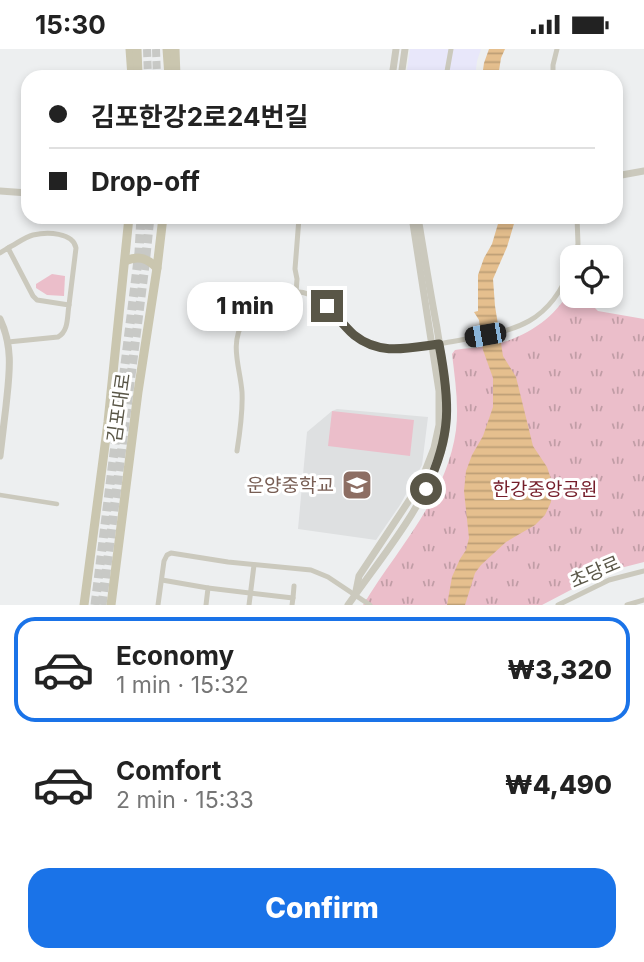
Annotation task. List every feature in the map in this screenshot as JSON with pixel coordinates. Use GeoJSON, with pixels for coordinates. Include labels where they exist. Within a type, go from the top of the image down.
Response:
{"type":"FeatureCollection","features":[{"type":"Feature","properties":{"kind":"main road"},"geometry":{"type":"LineString","coordinates":[[130,49],[134,70]]}},
{"type":"Feature","properties":{"kind":"main road"},"geometry":{"type":"LineString","coordinates":[[135,70],[137,49]]}},
{"type":"Feature","properties":{"kind":"main road"},"geometry":{"type":"LineString","coordinates":[[162,49],[163,70]]}},
{"type":"Feature","properties":{"kind":"main road"},"geometry":{"type":"LineString","coordinates":[[167,49],[168,70]]}},
{"type":"Feature","properties":{"kind":"main road"},"geometry":{"type":"LineString","coordinates":[[175,49],[176,70]]}},
{"type":"Feature","properties":{"kind":"main road","name":"김포대로"},"geometry":{"type":"LineString","coordinates":[[84,605],[108,422],[128,224]]}},
{"type":"Feature","properties":{"kind":"main road","name":"김포대로"},"geometry":{"type":"LineString","coordinates":[[111,605],[162,224]]}},
{"type":"Feature","properties":{"kind":"main road"},"geometry":{"type":"LineString","coordinates":[[125,261],[133,257],[143,258],[157,268]]}},
{"type":"Feature","properties":{"kind":"street"},"geometry":{"type":"LineString","coordinates":[[393,70],[396,49]]}},
{"type":"Feature","properties":{"kind":"street"},"geometry":{"type":"LineString","coordinates":[[402,70],[405,49]]}},
{"type":"Feature","properties":{"kind":"street"},"geometry":{"type":"LineString","coordinates":[[447,70],[451,49]]}},
{"type":"Feature","properties":{"kind":"street"},"geometry":{"type":"LineString","coordinates":[[553,70],[557,49]]}},
{"type":"Feature","properties":{"kind":"street"},"geometry":{"type":"LineString","coordinates":[[623,175],[644,171]]}},
{"type":"Feature","properties":{"kind":"street"},"geometry":{"type":"LineString","coordinates":[[0,191],[21,192]]}},
{"type":"Feature","properties":{"kind":"street"},"geometry":{"type":"LineString","coordinates":[[296,293],[299,224]]}},
{"type":"Feature","properties":{"kind":"street"},"geometry":{"type":"LineString","coordinates":[[348,605],[417,505],[432,477],[447,426],[447,394],[413,224]]}},
{"type":"Feature","properties":{"kind":"street"},"geometry":{"type":"LineString","coordinates":[[419,224],[436,344]]}},
{"type":"Feature","properties":{"kind":"street"},"geometry":{"type":"LineString","coordinates":[[577,224],[578,245]]}},
{"type":"Feature","properties":{"kind":"street"},"geometry":{"type":"LineString","coordinates":[[0,253],[37,234],[69,236],[76,243],[66,329],[63,334],[58,337],[8,342]]}},
{"type":"Feature","properties":{"kind":"street"},"geometry":{"type":"LineString","coordinates":[[9,248],[33,296],[40,300],[69,305]]}},
{"type":"Feature","properties":{"kind":"street"},"geometry":{"type":"LineString","coordinates":[[237,451],[242,391],[235,351],[244,318],[273,297],[304,293],[318,298],[353,334],[368,345],[384,349],[436,344],[508,331],[526,323],[544,310],[560,290]]}},
{"type":"Feature","properties":{"kind":"street"},"geometry":{"type":"LineString","coordinates":[[0,319],[8,342],[10,370],[0,456]]}},
{"type":"Feature","properties":{"kind":"street"},"geometry":{"type":"LineString","coordinates":[[0,495],[57,504]]}},
{"type":"Feature","properties":{"kind":"street"},"geometry":{"type":"LineString","coordinates":[[158,605],[164,557],[171,553],[311,570],[328,577],[369,605]]}},
{"type":"Feature","properties":{"kind":"street"},"geometry":{"type":"LineString","coordinates":[[249,605],[254,565]]}},
{"type":"Feature","properties":{"kind":"street","name":"초당로"},"geometry":{"type":"LineString","coordinates":[[558,605],[609,580],[644,571]]}},
{"type":"Feature","properties":{"kind":"street"},"geometry":{"type":"LineString","coordinates":[[162,580],[292,601],[294,586]]}},
{"type":"Feature","properties":{"kind":"street"},"geometry":{"type":"LineString","coordinates":[[205,605],[208,588]]}},
{"type":"Feature","properties":{"kind":"street"},"geometry":{"type":"LineString","coordinates":[[573,598],[575,605]]}},
{"type":"Feature","properties":{"kind":"street"},"geometry":{"type":"LineString","coordinates":[[627,605],[644,600]]}},
{"type":"Feature","properties":{"kind":"shaded area"},"geometry":{"type":"Polygon","coordinates":[[[410,49],[481,49],[476,70],[407,70],[410,49]]]}},
{"type":"Feature","properties":{"kind":"shaded area"},"geometry":{"type":"Polygon","coordinates":[[[489,49],[505,49],[499,70],[483,70],[489,49]]]}},
{"type":"Feature","properties":{"kind":"shaded area"},"geometry":{"type":"Polygon","coordinates":[[[498,224],[514,224],[493,279],[495,306],[503,356],[516,377],[533,446],[547,467],[551,479],[551,502],[545,515],[535,525],[506,542],[481,565],[475,573],[465,605],[447,605],[452,577],[469,538],[464,491],[466,471],[493,407],[493,378],[483,350],[479,320],[474,312],[478,311],[478,275],[498,224]]]}},
{"type":"Feature","properties":{"kind":"shaded area","name":"운양중학교"},"geometry":{"type":"Polygon","coordinates":[[[337,409],[428,417],[422,465],[400,505],[376,540],[298,529],[307,432],[337,409]]]}},
{"type":"Feature","properties":{"kind":"green space"},"geometry":{"type":"Polygon","coordinates":[[[52,274],[65,276],[64,296],[47,295],[36,288],[36,284],[52,274]]]}},
{"type":"Feature","properties":{"kind":"green space","name":"한강중앙공원"},"geometry":{"type":"Polygon","coordinates":[[[560,304],[560,308],[595,308],[598,311],[644,319],[644,562],[605,572],[542,605],[363,605],[432,500],[451,454],[457,411],[452,354],[455,350],[501,343],[526,333],[548,318],[560,304]]]}},
{"type":"Feature","properties":{"kind":"green space"},"geometry":{"type":"Polygon","coordinates":[[[332,411],[414,420],[410,456],[328,446],[332,411]]]}},
{"type":"Feature","properties":{"kind":"tunnel"},"geometry":{"type":"LineString","coordinates":[[147,49],[148,70]]}},
{"type":"Feature","properties":{"kind":"tunnel"},"geometry":{"type":"LineString","coordinates":[[156,49],[157,70]]}},
{"type":"Feature","properties":{"kind":"tunnel"},"geometry":{"type":"LineString","coordinates":[[95,605],[141,224]]}},
{"type":"Feature","properties":{"kind":"tunnel"},"geometry":{"type":"LineString","coordinates":[[102,605],[149,224]]}},
{"type":"Feature","properties":{"kind":"place","name":"운양중학교"},"geometry":{"type":"Point","coordinates":[357,485]}},
{"type":"Feature","properties":{"kind":"route"},"geometry":{"type":"LineString","coordinates":[[327,306],[353,334],[368,345],[384,349],[439,344],[447,394],[447,426],[442,449],[426,489]]}}]}
